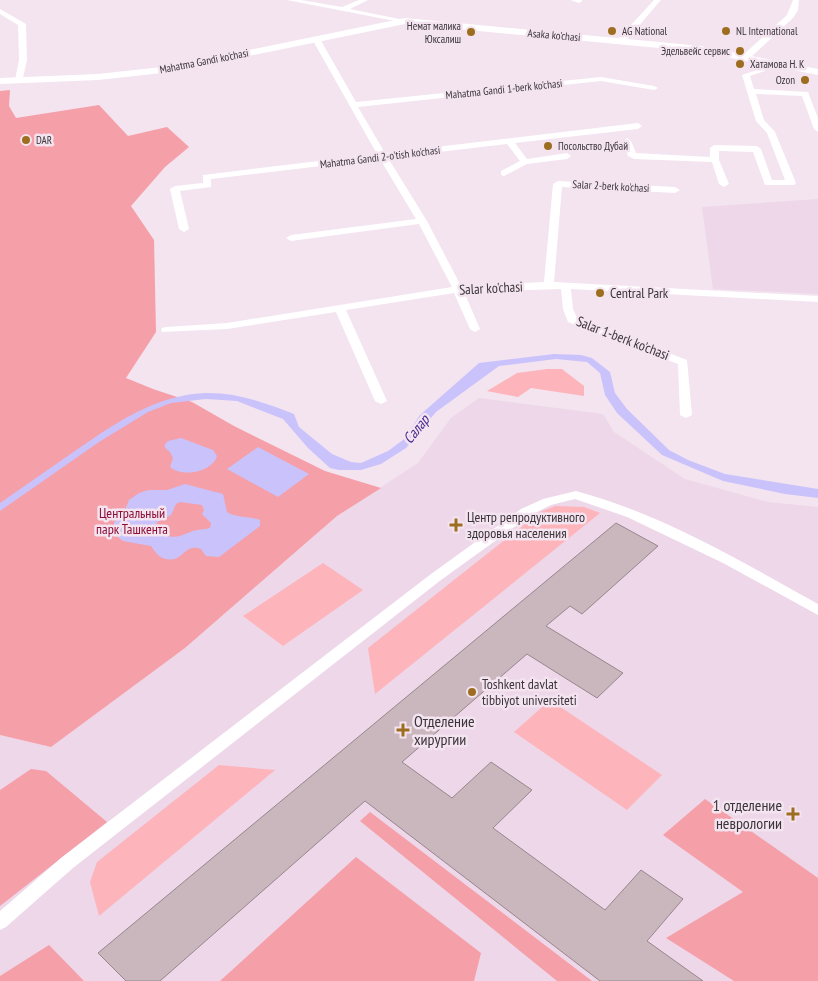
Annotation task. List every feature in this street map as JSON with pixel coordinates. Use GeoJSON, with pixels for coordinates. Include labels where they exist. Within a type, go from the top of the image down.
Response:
{"type":"FeatureCollection","features":[{"type":"Feature","properties":{"kind":"street","name":"Asaka ko'chasi"},"geometry":{"type":"LineString","coordinates":[[290,0],[405,21],[701,49],[818,72]]}},
{"type":"Feature","properties":{"kind":"street"},"geometry":{"type":"LineString","coordinates":[[344,9],[366,0]]}},
{"type":"Feature","properties":{"kind":"street"},"geometry":{"type":"LineString","coordinates":[[621,41],[658,0]]}},
{"type":"Feature","properties":{"kind":"street"},"geometry":{"type":"LineString","coordinates":[[746,57],[790,16],[794,10],[796,0]]}},
{"type":"Feature","properties":{"kind":"street"},"geometry":{"type":"LineString","coordinates":[[0,11],[22,24],[23,60],[19,80]]}},
{"type":"Feature","properties":{"kind":"street","name":"Mahatma Gandi ko'chasi"},"geometry":{"type":"LineString","coordinates":[[0,81],[136,74],[405,21]]}},
{"type":"Feature","properties":{"kind":"street"},"geometry":{"type":"LineString","coordinates":[[316,39],[422,221],[459,289],[475,329]]}},
{"type":"Feature","properties":{"kind":"street"},"geometry":{"type":"LineString","coordinates":[[757,148],[768,183],[790,184],[771,132],[760,121],[746,75],[761,71],[760,60]]}},
{"type":"Feature","properties":{"kind":"street","name":"Mahatma Gandi 1-berk ko'chasi"},"geometry":{"type":"LineString","coordinates":[[354,105],[601,79],[654,88]]}},
{"type":"Feature","properties":{"kind":"street"},"geometry":{"type":"LineString","coordinates":[[752,91],[805,94],[818,129]]}},
{"type":"Feature","properties":{"kind":"street","name":"Mahatma Gandi 2-o'tish ko'chasi"},"geometry":{"type":"LineString","coordinates":[[184,229],[175,189],[208,185],[206,177],[638,126]]}},
{"type":"Feature","properties":{"kind":"street"},"geometry":{"type":"LineString","coordinates":[[509,141],[525,162]]}},
{"type":"Feature","properties":{"kind":"street"},"geometry":{"type":"LineString","coordinates":[[627,141],[631,154],[634,156],[715,160]]}},
{"type":"Feature","properties":{"kind":"street"},"geometry":{"type":"LineString","coordinates":[[724,184],[715,160],[714,148],[776,149]]}},
{"type":"Feature","properties":{"kind":"street"},"geometry":{"type":"LineString","coordinates":[[504,173],[525,162],[567,156]]}},
{"type":"Feature","properties":{"kind":"street","name":"Salar 2-berk ko'chasi"},"geometry":{"type":"LineString","coordinates":[[549,285],[558,184],[675,190]]}},
{"type":"Feature","properties":{"kind":"street"},"geometry":{"type":"LineString","coordinates":[[292,238],[422,221]]}},
{"type":"Feature","properties":{"kind":"street","name":"Salar ko'chasi"},"geometry":{"type":"LineString","coordinates":[[166,330],[227,326],[459,289],[549,285],[818,299]]}},
{"type":"Feature","properties":{"kind":"street","name":"Salar 1-berk ko'chasi"},"geometry":{"type":"LineString","coordinates":[[566,286],[568,309],[572,320],[683,362],[686,415]]}},
{"type":"Feature","properties":{"kind":"street"},"geometry":{"type":"LineString","coordinates":[[340,309],[380,401]]}},
{"type":"Feature","properties":{"kind":"street"},"geometry":{"type":"LineString","coordinates":[[0,922],[67,863],[428,583],[526,512],[547,502],[576,495],[632,514],[728,560],[818,610]]}},
{"type":"Feature","properties":{"kind":"shaded area"},"geometry":{"type":"Polygon","coordinates":[[[818,199],[818,294],[713,289],[702,207],[818,199]]]}},
{"type":"Feature","properties":{"kind":"shaded area"},"geometry":{"type":"Polygon","coordinates":[[[562,369],[584,386],[584,396],[531,388],[518,397],[487,391],[517,373],[562,369]]]}},
{"type":"Feature","properties":{"kind":"shaded area","name":"Toshkent davlat tibbiyot universiteti"},"geometry":{"type":"Polygon","coordinates":[[[479,398],[603,414],[614,432],[685,479],[768,502],[818,507],[818,981],[0,981],[0,735],[51,747],[185,648],[337,516],[418,463],[451,418],[479,398]]]}},
{"type":"Feature","properties":{"kind":"shaded area"},"geometry":{"type":"Polygon","coordinates":[[[555,506],[584,507],[600,513],[375,694],[368,648],[540,512],[555,506]]]}},
{"type":"Feature","properties":{"kind":"shaded area"},"geometry":{"type":"Polygon","coordinates":[[[323,563],[363,590],[283,646],[243,616],[323,563]]]}},
{"type":"Feature","properties":{"kind":"shaded area"},"geometry":{"type":"Polygon","coordinates":[[[550,700],[662,775],[627,810],[514,732],[550,700]]]}},
{"type":"Feature","properties":{"kind":"shaded area"},"geometry":{"type":"Polygon","coordinates":[[[219,765],[275,770],[99,916],[90,882],[97,862],[219,765]]]}},
{"type":"Feature","properties":{"kind":"green space","name":"Центральный парк Ташкента"},"geometry":{"type":"Polygon","coordinates":[[[10,90],[9,106],[16,118],[99,105],[128,136],[167,127],[189,147],[165,167],[131,206],[154,240],[156,332],[126,378],[192,402],[234,426],[325,471],[381,488],[337,516],[185,648],[51,747],[0,735],[0,91],[10,90]]]}},
{"type":"Feature","properties":{"kind":"green space"},"geometry":{"type":"Polygon","coordinates":[[[31,769],[46,771],[107,822],[0,906],[0,790],[31,769]]]}},
{"type":"Feature","properties":{"kind":"green space"},"geometry":{"type":"Polygon","coordinates":[[[705,799],[818,878],[818,981],[734,981],[666,938],[743,892],[663,835],[705,799]]]}},
{"type":"Feature","properties":{"kind":"green space"},"geometry":{"type":"Polygon","coordinates":[[[370,812],[592,981],[557,981],[360,821],[370,812]]]}},
{"type":"Feature","properties":{"kind":"green space"},"geometry":{"type":"Polygon","coordinates":[[[356,857],[481,953],[474,981],[220,981],[356,857]]]}},
{"type":"Feature","properties":{"kind":"green space"},"geometry":{"type":"Polygon","coordinates":[[[49,945],[84,981],[0,981],[0,976],[49,945]]]}},
{"type":"Feature","properties":{"kind":"water","name":"Салар"},"geometry":{"type":"Polygon","coordinates":[[[554,354],[581,355],[592,358],[610,372],[615,393],[627,409],[669,450],[688,460],[725,474],[818,489],[818,498],[785,494],[723,481],[662,455],[617,413],[605,395],[600,373],[587,362],[556,359],[499,366],[436,412],[406,448],[381,464],[361,470],[330,468],[308,448],[283,419],[237,401],[206,399],[171,403],[148,412],[99,442],[0,511],[0,503],[103,432],[135,413],[168,399],[186,395],[217,393],[262,402],[294,414],[299,427],[332,454],[351,462],[361,463],[388,451],[403,440],[420,415],[479,363],[554,354]]]}},
{"type":"Feature","properties":{"kind":"water"},"geometry":{"type":"Polygon","coordinates":[[[181,438],[213,450],[217,456],[214,462],[203,469],[189,473],[170,467],[173,458],[165,448],[165,444],[168,441],[181,438]]]}},
{"type":"Feature","properties":{"kind":"water"},"geometry":{"type":"Polygon","coordinates":[[[258,447],[309,474],[278,497],[227,469],[258,447]]]}},
{"type":"Feature","properties":{"kind":"water"},"geometry":{"type":"Polygon","coordinates":[[[185,484],[223,494],[227,512],[260,520],[260,526],[219,557],[206,556],[201,549],[193,548],[175,559],[167,559],[158,555],[151,546],[123,541],[114,534],[114,522],[124,513],[129,500],[139,493],[149,490],[167,490],[185,484]],[[180,502],[176,504],[171,515],[157,522],[155,528],[157,532],[175,537],[195,530],[210,528],[211,523],[202,514],[204,510],[202,505],[180,502]]]}},
{"type":"Feature","properties":{"kind":"building","name":"Отделение хирургии"},"geometry":{"type":"Polygon","coordinates":[[[616,523],[658,546],[582,614],[570,606],[546,626],[623,673],[597,698],[527,654],[402,762],[452,798],[491,762],[532,790],[493,828],[605,910],[641,870],[683,899],[647,941],[703,981],[600,981],[365,801],[160,981],[126,981],[98,953],[616,523]]]}},
{"type":"Feature","properties":{"kind":"place","name":"AG National"},"geometry":{"type":"Point","coordinates":[612,31]}},
{"type":"Feature","properties":{"kind":"place","name":"NL International"},"geometry":{"type":"Point","coordinates":[726,31]}},
{"type":"Feature","properties":{"kind":"place","name":"Немат малика Юксалиш"},"geometry":{"type":"Point","coordinates":[471,32]}},
{"type":"Feature","properties":{"kind":"place","name":"Эдельвейс сервис"},"geometry":{"type":"Point","coordinates":[740,51]}},
{"type":"Feature","properties":{"kind":"place","name":"Хатамова Н. К"},"geometry":{"type":"Point","coordinates":[740,64]}},
{"type":"Feature","properties":{"kind":"place","name":"Ozon"},"geometry":{"type":"Point","coordinates":[805,80]}},
{"type":"Feature","properties":{"kind":"place","name":"DAR"},"geometry":{"type":"Point","coordinates":[26,140]}},
{"type":"Feature","properties":{"kind":"place","name":"Посольство Дубай"},"geometry":{"type":"Point","coordinates":[548,146]}},
{"type":"Feature","properties":{"kind":"place","name":"Central Park"},"geometry":{"type":"Point","coordinates":[600,293]}},
{"type":"Feature","properties":{"kind":"place","name":"Центр репродуктивного здоровья населения"},"geometry":{"type":"Point","coordinates":[456,525]}},
{"type":"Feature","properties":{"kind":"place","name":"Toshkent davlat tibbiyot universiteti"},"geometry":{"type":"Point","coordinates":[472,692]}},
{"type":"Feature","properties":{"kind":"place","name":"Отделение хирургии"},"geometry":{"type":"Point","coordinates":[403,730]}},
{"type":"Feature","properties":{"kind":"place","name":"1 отделение неврологии"},"geometry":{"type":"Point","coordinates":[793,814]}}]}
